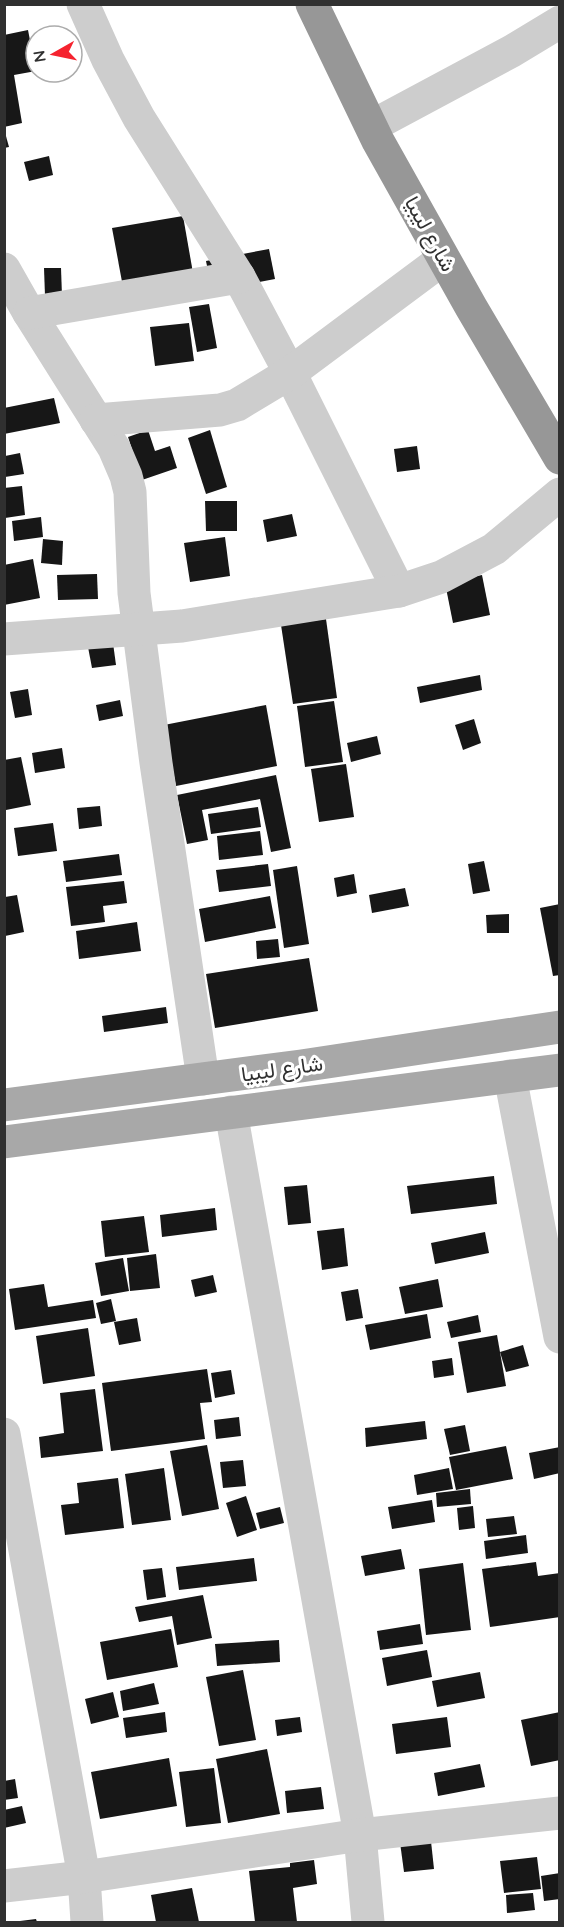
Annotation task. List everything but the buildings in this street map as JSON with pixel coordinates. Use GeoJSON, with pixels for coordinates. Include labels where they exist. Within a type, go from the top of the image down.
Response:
{"type":"FeatureCollection","features":[{"type":"Feature","properties":{"kind":"highway","name":"شارع ليبيا"},"geometry":{"type":"LineString","coordinates":[[312,4],[378,141],[560,458]]}},
{"type":"Feature","properties":{"kind":"main road","name":"شارع ليبيا"},"geometry":{"type":"LineString","coordinates":[[4,1105],[403,1052],[560,1027]]}},
{"type":"Feature","properties":{"kind":"main road","name":"شارع ليبيا"},"geometry":{"type":"LineString","coordinates":[[4,1142],[560,1070]]}},
{"type":"Feature","properties":{"kind":"street"},"geometry":{"type":"LineString","coordinates":[[83,4],[108,60],[139,118],[239,277],[290,373],[399,591]]}},
{"type":"Feature","properties":{"kind":"street"},"geometry":{"type":"LineString","coordinates":[[372,126],[512,51],[560,22]]}},
{"type":"Feature","properties":{"kind":"street"},"geometry":{"type":"LineString","coordinates":[[96,420],[220,410],[237,405],[290,373],[444,259]]}},
{"type":"Feature","properties":{"kind":"street"},"geometry":{"type":"LineString","coordinates":[[4,269],[114,448],[130,492],[134,593],[156,763],[203,1079]]}},
{"type":"Feature","properties":{"kind":"street"},"geometry":{"type":"LineString","coordinates":[[29,313],[239,277]]}},
{"type":"Feature","properties":{"kind":"street"},"geometry":{"type":"LineString","coordinates":[[4,639],[182,626],[399,591],[441,577],[494,549],[560,494]]}},
{"type":"Feature","properties":{"kind":"street"},"geometry":{"type":"LineString","coordinates":[[510,1076],[560,1337]]}},
{"type":"Feature","properties":{"kind":"street"},"geometry":{"type":"LineString","coordinates":[[231,1112],[360,1835],[368,1923]]}},
{"type":"Feature","properties":{"kind":"street"},"geometry":{"type":"LineString","coordinates":[[4,1434],[84,1877],[87,1923]]}},
{"type":"Feature","properties":{"kind":"street"},"geometry":{"type":"LineString","coordinates":[[4,1886],[84,1877],[360,1835],[560,1814]]}}]}
